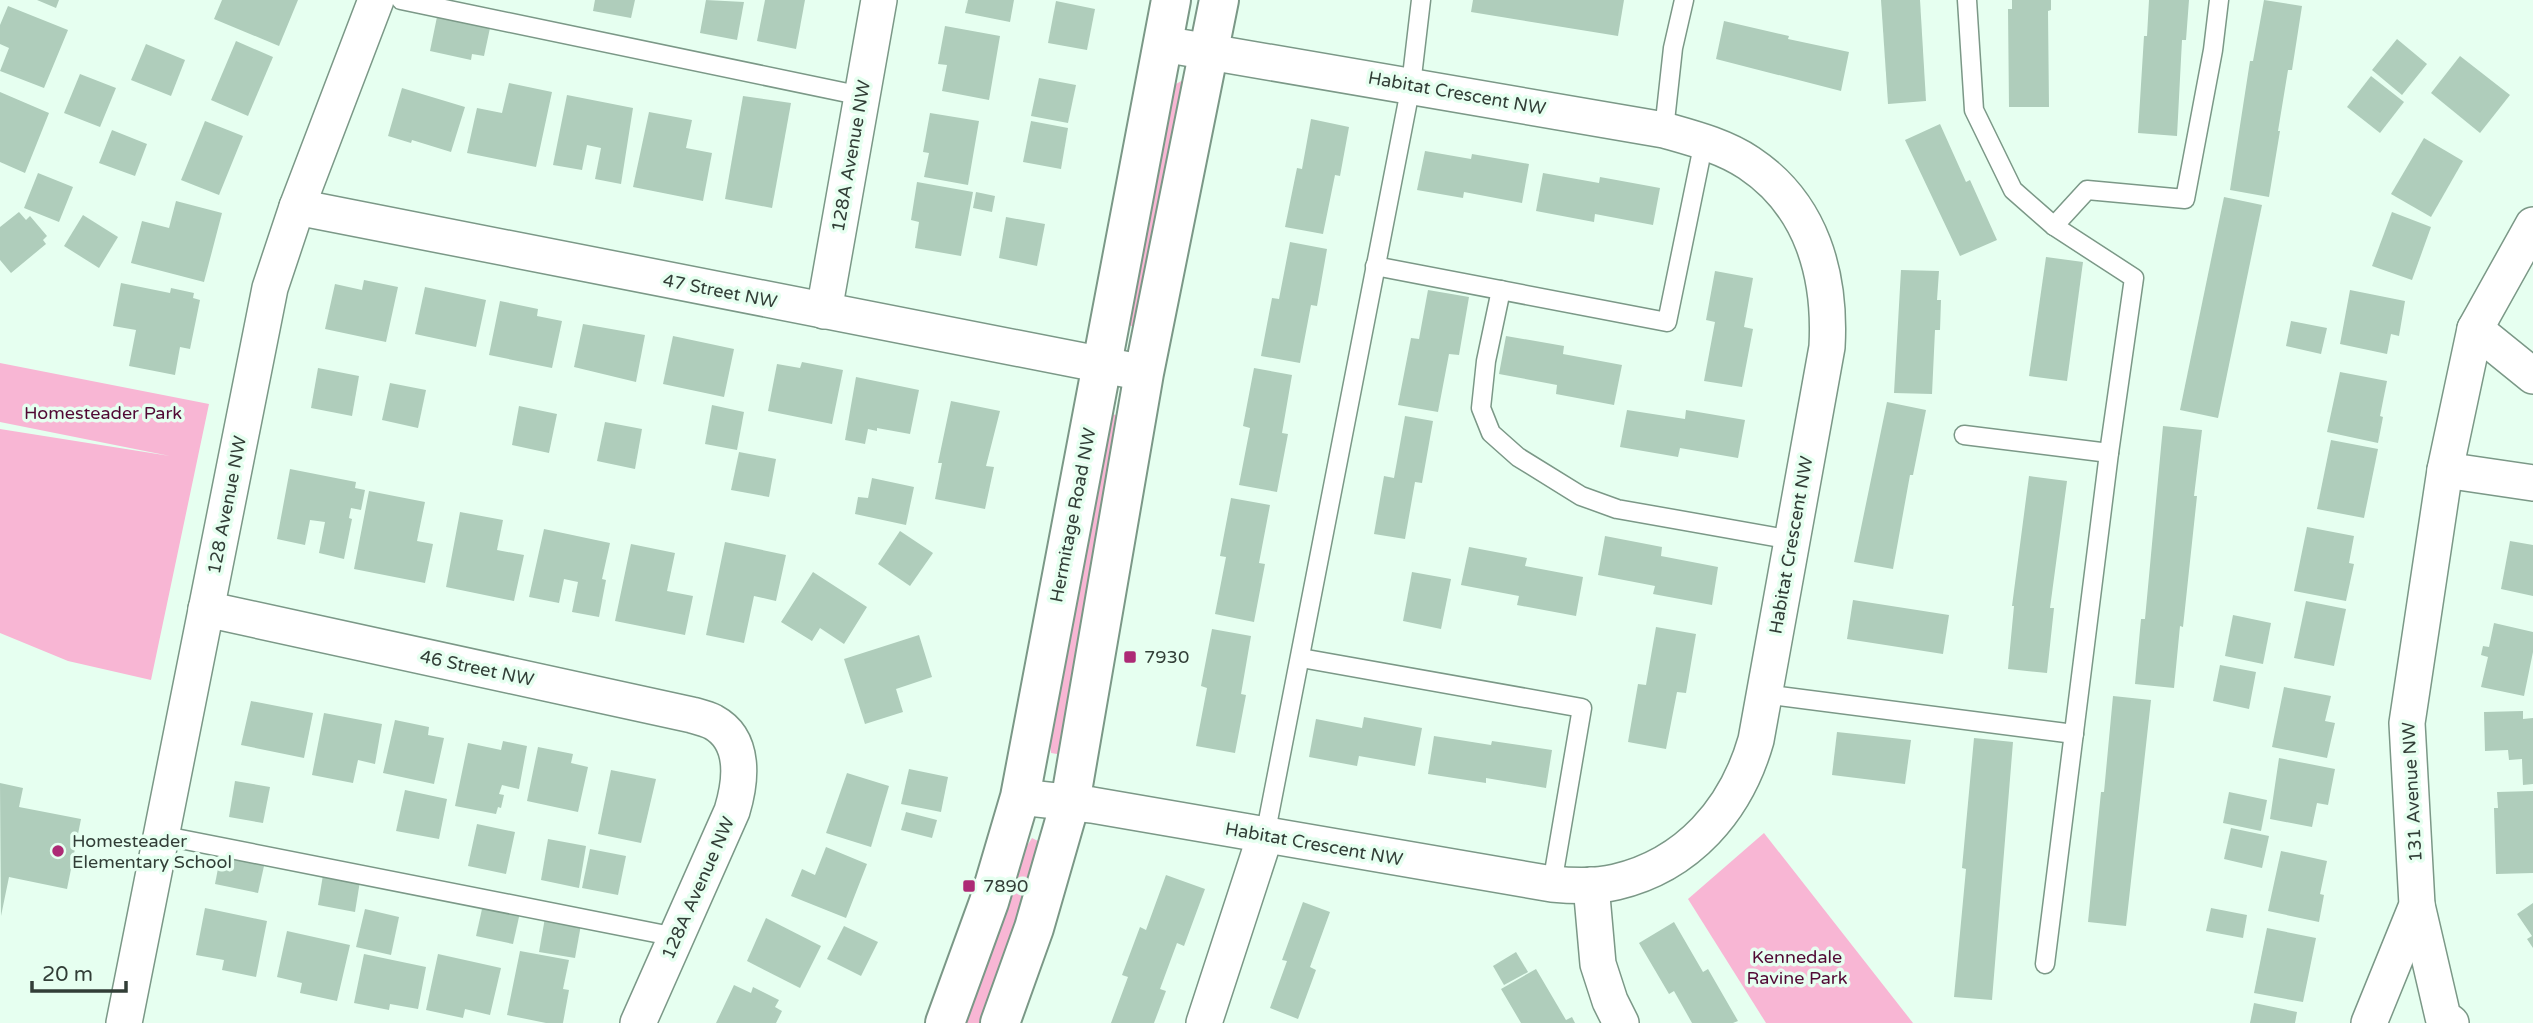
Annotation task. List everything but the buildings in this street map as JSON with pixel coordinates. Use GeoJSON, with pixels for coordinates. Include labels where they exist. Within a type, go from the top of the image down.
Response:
{"type":"FeatureCollection","features":[{"type":"Feature","properties":{"kind":"street","name":"128 Avenue NW"},"geometry":{"type":"LineString","coordinates":[[124,1023],[270,288],[297,208],[376,0]]}},
{"type":"Feature","properties":{"kind":"street","name":"128A Avenue NW"},"geometry":{"type":"LineString","coordinates":[[824,311],[879,0]]}},
{"type":"Feature","properties":{"kind":"street","name":"Hermitage Road NW"},"geometry":{"type":"LineString","coordinates":[[946,1023],[989,902],[1020,797],[1171,0]]}},
{"type":"Feature","properties":{"kind":"street"},"geometry":{"type":"LineString","coordinates":[[1000,1023],[1034,928],[1070,803],[1144,373],[1219,0]]}},
{"type":"Feature","properties":{"kind":"street","name":"Habitat Crescent NW"},"geometry":{"type":"LineString","coordinates":[[1020,797],[1070,803],[1552,884],[1614,883],[1647,873],[1673,858],[1698,838],[1724,810],[1749,764],[1764,694],[1827,347],[1829,319],[1824,275],[1816,248],[1802,217],[1781,189],[1748,162],[1704,141],[1664,130],[1163,44]]}},
{"type":"Feature","properties":{"kind":"street","name":"47 Street NW"},"geometry":{"type":"LineString","coordinates":[[297,208],[1144,373]]}},
{"type":"Feature","properties":{"kind":"street","name":"131 Avenue NW"},"geometry":{"type":"LineString","coordinates":[[2369,1023],[2417,905],[2407,723],[2445,470],[2475,329],[2533,225]]}},
{"type":"Feature","properties":{"kind":"street"},"geometry":{"type":"LineString","coordinates":[[2475,329],[2533,376]]}},
{"type":"Feature","properties":{"kind":"street"},"geometry":{"type":"LineString","coordinates":[[2445,470],[2533,483]]}},
{"type":"Feature","properties":{"kind":"street","name":"46 Street NW"},"geometry":{"type":"LineString","coordinates":[[206,609],[692,715],[713,722],[726,733],[736,748]]}},
{"type":"Feature","properties":{"kind":"street","name":"128A Avenue NW"},"geometry":{"type":"LineString","coordinates":[[638,1023],[732,811],[738,790],[736,748]]}},
{"type":"Feature","properties":{"kind":"street"},"geometry":{"type":"LineString","coordinates":[[1204,1023],[1265,835]]}},
{"type":"Feature","properties":{"kind":"street"},"geometry":{"type":"LineString","coordinates":[[1591,884],[1598,964],[1610,1001],[1621,1023]]}},
{"type":"Feature","properties":{"kind":"street"},"geometry":{"type":"LineString","coordinates":[[2417,905],[2443,1017],[2451,1023]]}},
{"type":"Feature","properties":{"kind":"lane"},"geometry":{"type":"LineString","coordinates":[[401,0],[862,96]]}},
{"type":"Feature","properties":{"kind":"lane"},"geometry":{"type":"LineString","coordinates":[[1265,835],[1411,85],[1421,0]]}},
{"type":"Feature","properties":{"kind":"lane"},"geometry":{"type":"LineString","coordinates":[[1664,130],[1672,48],[1684,0]]}},
{"type":"Feature","properties":{"kind":"lane"},"geometry":{"type":"LineString","coordinates":[[1967,0],[1974,110],[2013,190],[2054,226],[2134,278],[2109,453],[2045,964]]}},
{"type":"Feature","properties":{"kind":"lane"},"geometry":{"type":"LineString","coordinates":[[2054,226],[2087,190],[2185,199],[2213,50],[2219,0]]}},
{"type":"Feature","properties":{"kind":"lane"},"geometry":{"type":"LineString","coordinates":[[1375,266],[1667,323],[1704,141]]}},
{"type":"Feature","properties":{"kind":"lane"},"geometry":{"type":"LineString","coordinates":[[1501,290],[1486,361],[1481,408],[1491,433],[1518,457],[1581,496],[1617,509],[1792,540]]}},
{"type":"Feature","properties":{"kind":"lane"},"geometry":{"type":"LineString","coordinates":[[1964,435],[2109,453]]}},
{"type":"Feature","properties":{"kind":"lane"},"geometry":{"type":"LineString","coordinates":[[1301,658],[1582,708],[1552,884]]}},
{"type":"Feature","properties":{"kind":"lane"},"geometry":{"type":"LineString","coordinates":[[1764,694],[2074,734]]}},
{"type":"Feature","properties":{"kind":"lane"},"geometry":{"type":"LineString","coordinates":[[160,835],[676,937]]}},
{"type":"Feature","properties":{"kind":"green space"},"geometry":{"type":"Polygon","coordinates":[[[1183,80],[1186,82],[1144,304],[1134,327],[1123,323],[1166,99],[1176,84],[1183,80]]]}},
{"type":"Feature","properties":{"kind":"green space","name":"Homesteader Park"},"geometry":{"type":"Polygon","coordinates":[[[0,363],[209,404],[151,680],[68,661],[0,633],[0,429],[170,456],[0,422],[0,363]]]}},
{"type":"Feature","properties":{"kind":"green space"},"geometry":{"type":"Polygon","coordinates":[[[1104,414],[1119,415],[1063,755],[1051,753],[1049,735],[1104,414]]]}},
{"type":"Feature","properties":{"kind":"green space","name":"Kennedale Ravine Park"},"geometry":{"type":"Polygon","coordinates":[[[1764,833],[1913,1023],[1766,1023],[1688,899],[1764,833]]]}},
{"type":"Feature","properties":{"kind":"green space"},"geometry":{"type":"Polygon","coordinates":[[[1032,838],[1042,843],[982,1023],[964,1023],[1020,857],[1032,838]]]}},
{"type":"Feature","properties":{"kind":"place","name":"7930"},"geometry":{"type":"Point","coordinates":[1130,657]}},
{"type":"Feature","properties":{"kind":"place","name":"Homesteader Elementary School"},"geometry":{"type":"Point","coordinates":[58,851]}},
{"type":"Feature","properties":{"kind":"place","name":"7890"},"geometry":{"type":"Point","coordinates":[969,886]}}]}
